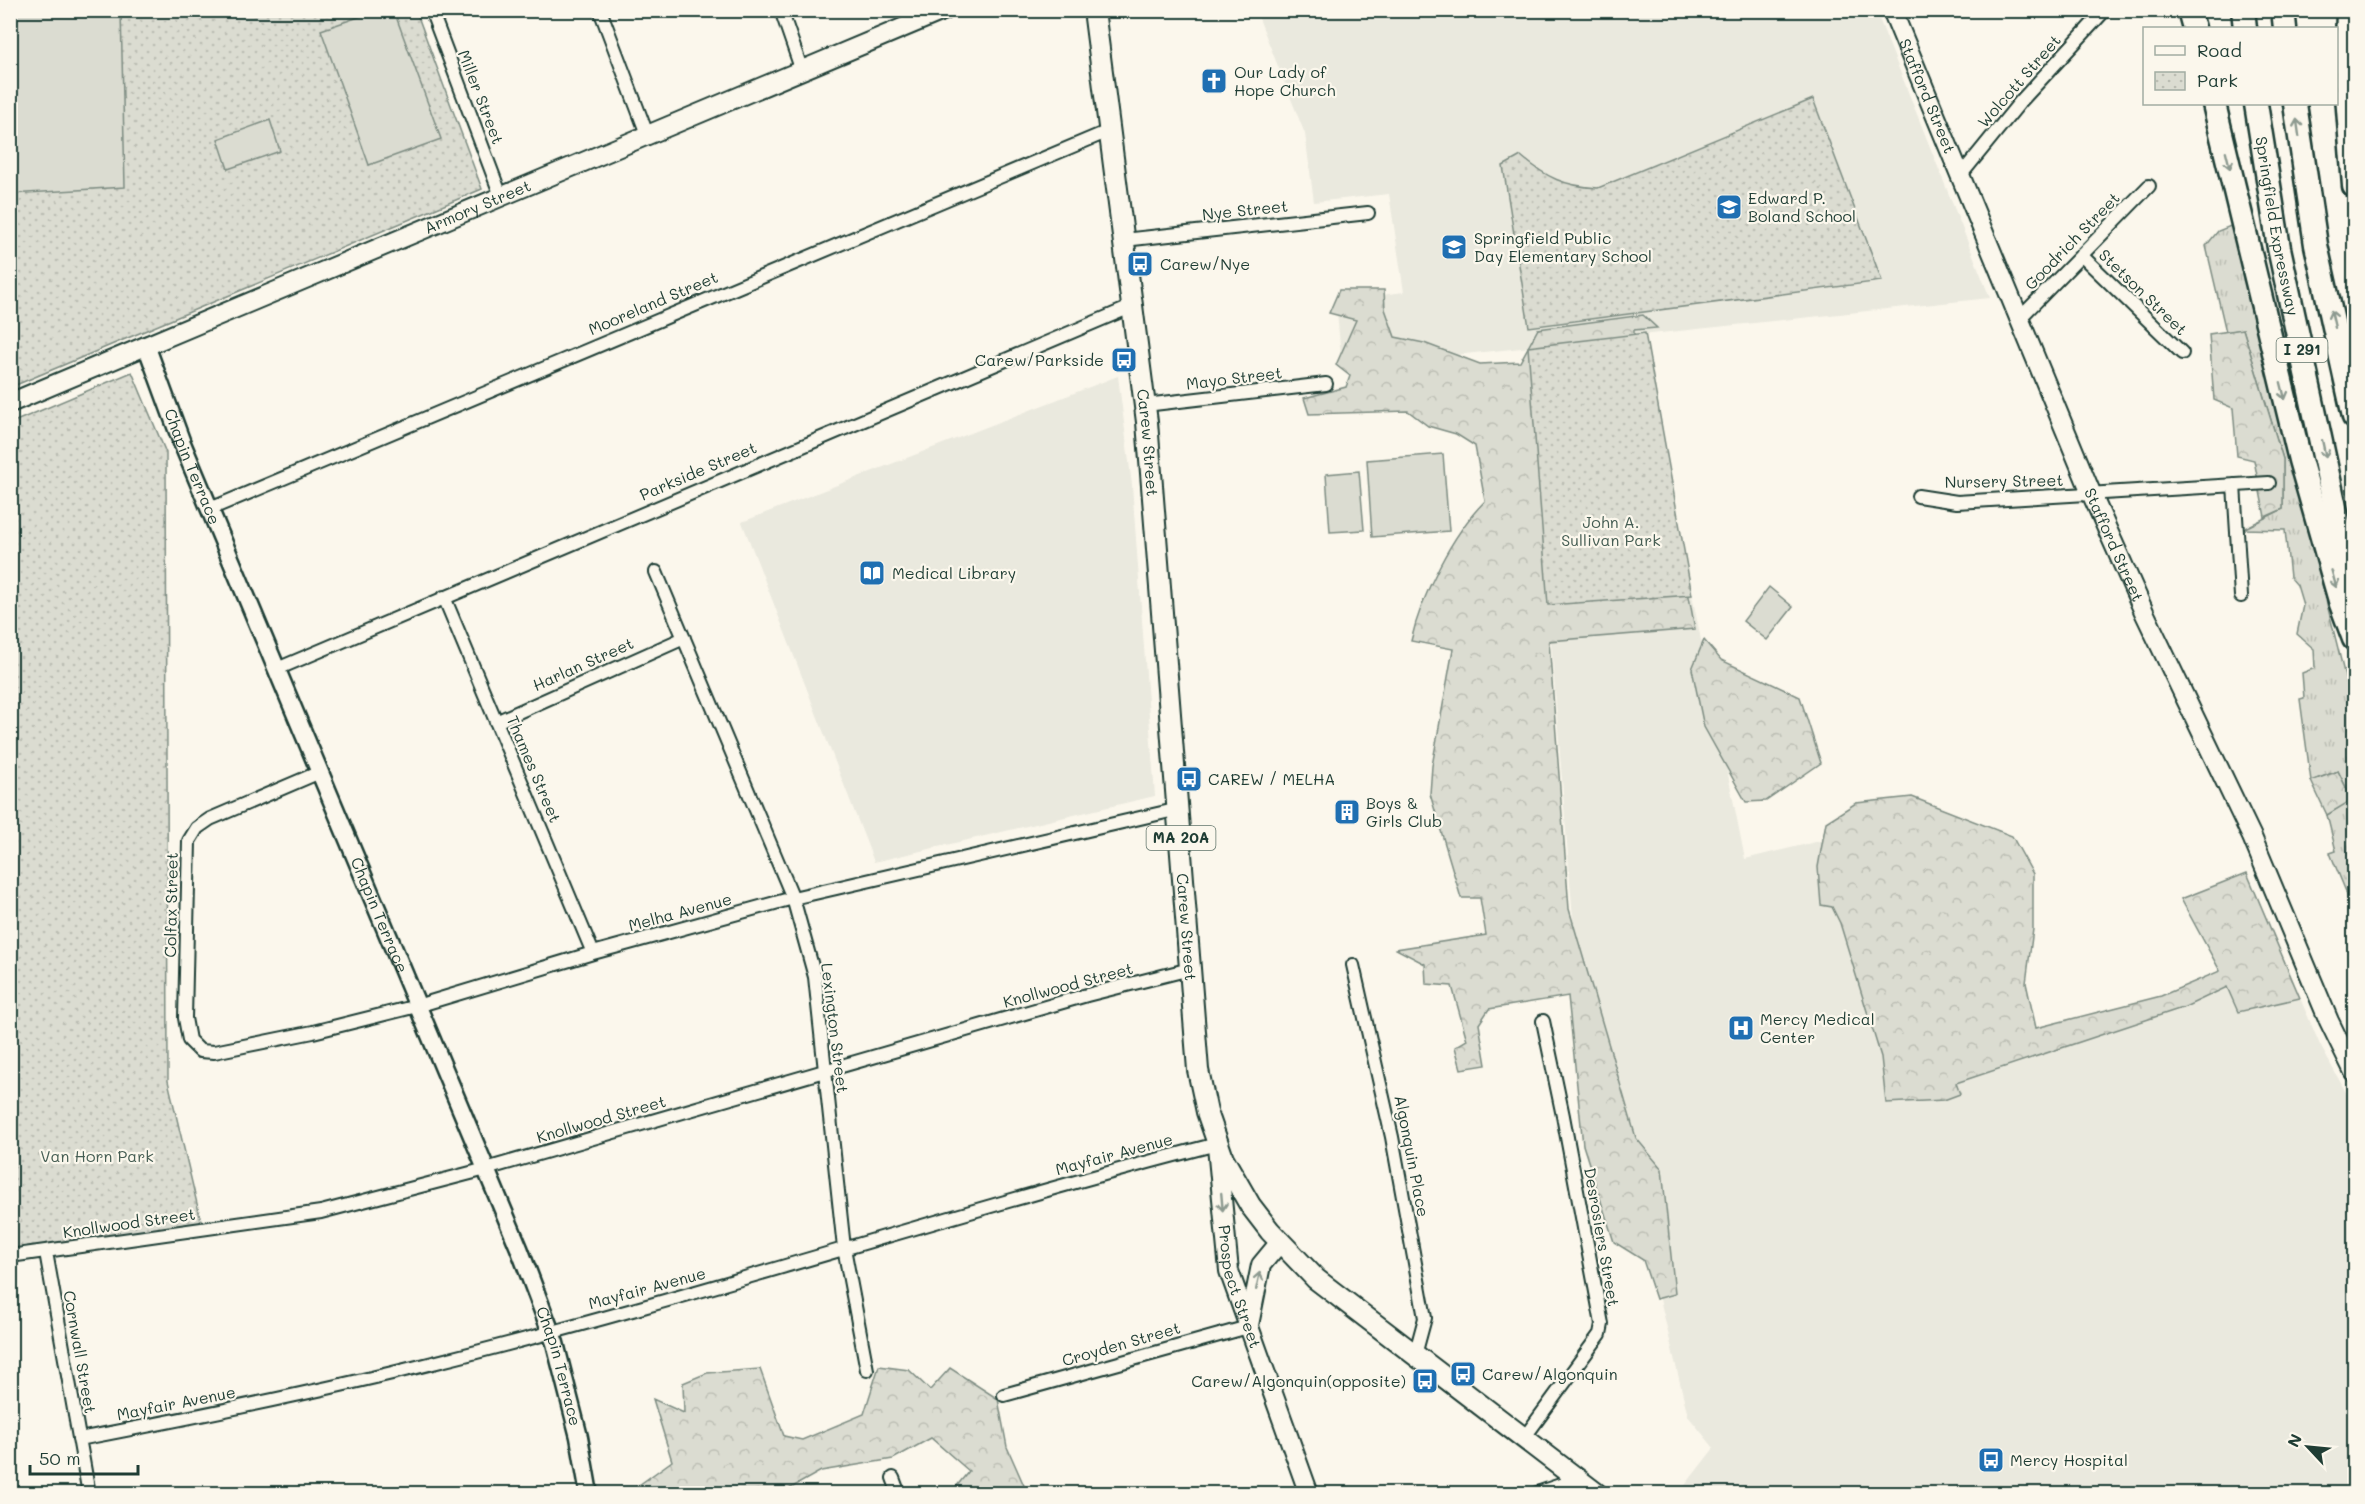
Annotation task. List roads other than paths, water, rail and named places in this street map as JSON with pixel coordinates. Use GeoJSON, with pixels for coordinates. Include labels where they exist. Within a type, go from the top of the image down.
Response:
{"type":"FeatureCollection","features":[{"type":"Feature","properties":{"kind":"highway"},"geometry":{"type":"LineString","coordinates":[[2189,10],[2194,27]]}},
{"type":"Feature","properties":{"kind":"highway"},"geometry":{"type":"LineString","coordinates":[[2243,10],[2245,27]]}},
{"type":"Feature","properties":{"kind":"highway"},"geometry":{"type":"LineString","coordinates":[[2283,10],[2285,27]]}},
{"type":"Feature","properties":{"kind":"highway"},"geometry":{"type":"LineString","coordinates":[[2348,10],[2346,83],[2355,186]]}},
{"type":"Feature","properties":{"kind":"highway"},"geometry":{"type":"LineString","coordinates":[[2214,105],[2300,459],[2341,604],[2355,639]]}},
{"type":"Feature","properties":{"kind":"highway","name":"Springfield Expressway"},"geometry":{"type":"LineString","coordinates":[[2256,105],[2279,248],[2355,595]]}},
{"type":"Feature","properties":{"kind":"highway","name":"Springfield Expressway"},"geometry":{"type":"LineString","coordinates":[[2295,105],[2316,245],[2355,417]]}},
{"type":"Feature","properties":{"kind":"main road","name":"Armory Street"},"geometry":{"type":"LineString","coordinates":[[10,403],[945,10]]}},
{"type":"Feature","properties":{"kind":"main road","name":"Carew Street"},"geometry":{"type":"LineString","coordinates":[[1094,10],[1145,405],[1198,1070],[1217,1144],[1250,1205],[1280,1242],[1316,1279],[1597,1494]]}},
{"type":"Feature","properties":{"kind":"main road","name":"Stafford Street"},"geometry":{"type":"LineString","coordinates":[[1892,10],[2092,495],[2145,614],[2245,822],[2329,1021],[2355,1072]]}},
{"type":"Feature","properties":{"kind":"main road","name":"Prospect Street"},"geometry":{"type":"LineString","coordinates":[[1217,1144],[1229,1271],[1309,1494]]}},
{"type":"Feature","properties":{"kind":"main road"},"geometry":{"type":"LineString","coordinates":[[1248,1327],[1261,1265],[1280,1242]]}},
{"type":"Feature","properties":{"kind":"street","name":"Miller Street"},"geometry":{"type":"LineString","coordinates":[[431,10],[501,196]]}},
{"type":"Feature","properties":{"kind":"street"},"geometry":{"type":"LineString","coordinates":[[600,10],[647,134]]}},
{"type":"Feature","properties":{"kind":"street"},"geometry":{"type":"LineString","coordinates":[[781,10],[802,71]]}},
{"type":"Feature","properties":{"kind":"street","name":"Wolcott Street"},"geometry":{"type":"LineString","coordinates":[[1960,176],[2021,101],[2105,10]]}},
{"type":"Feature","properties":{"kind":"street","name":"Mooreland Street"},"geometry":{"type":"LineString","coordinates":[[210,509],[1111,130]]}},
{"type":"Feature","properties":{"kind":"street","name":"Goodrich Street"},"geometry":{"type":"LineString","coordinates":[[2019,319],[2149,186]]}},
{"type":"Feature","properties":{"kind":"street","name":"Nye Street"},"geometry":{"type":"LineString","coordinates":[[1125,240],[1368,213]]}},
{"type":"Feature","properties":{"kind":"street","name":"Stetson Street"},"geometry":{"type":"LineString","coordinates":[[2080,255],[2182,353]]}},
{"type":"Feature","properties":{"kind":"street","name":"Parkside Street"},"geometry":{"type":"LineString","coordinates":[[277,669],[1133,306]]}},
{"type":"Feature","properties":{"kind":"street","name":"Chapin Terrace"},"geometry":{"type":"LineString","coordinates":[[146,345],[210,509],[486,1169],[550,1331],[579,1437],[589,1494]]}},
{"type":"Feature","properties":{"kind":"street","name":"Mayo Street"},"geometry":{"type":"LineString","coordinates":[[1145,405],[1326,384]]}},
{"type":"Feature","properties":{"kind":"street","name":"Nursery Street"},"geometry":{"type":"LineString","coordinates":[[1918,496],[1957,502],[2269,483]]}},
{"type":"Feature","properties":{"kind":"street"},"geometry":{"type":"LineString","coordinates":[[2234,485],[2241,596]]}},
{"type":"Feature","properties":{"kind":"street","name":"Lexington Street"},"geometry":{"type":"LineString","coordinates":[[656,572],[794,898],[815,977],[844,1248],[867,1370]]}},
{"type":"Feature","properties":{"kind":"street","name":"Thames Street"},"geometry":{"type":"LineString","coordinates":[[444,597],[593,953]]}},
{"type":"Feature","properties":{"kind":"street","name":"Harlan Street"},"geometry":{"type":"LineString","coordinates":[[496,722],[684,638]]}},
{"type":"Feature","properties":{"kind":"street","name":"Colfax Street"},"geometry":{"type":"LineString","coordinates":[[194,1047],[189,1040],[185,1018],[189,841],[197,828],[210,819],[321,772]]}},
{"type":"Feature","properties":{"kind":"street","name":"Melha Avenue"},"geometry":{"type":"LineString","coordinates":[[194,1047],[200,1051],[214,1052],[417,1006],[593,953],[794,898],[1179,809]]}},
{"type":"Feature","properties":{"kind":"street","name":"Algonquin Place"},"geometry":{"type":"LineString","coordinates":[[1353,965],[1392,1137],[1425,1318],[1415,1355]]}},
{"type":"Feature","properties":{"kind":"street","name":"Knollwood Street"},"geometry":{"type":"LineString","coordinates":[[10,1256],[321,1212],[486,1169],[1087,995],[1190,969]]}},
{"type":"Feature","properties":{"kind":"street","name":"Desrosiers Street"},"geometry":{"type":"LineString","coordinates":[[1524,1438],[1599,1334],[1602,1324],[1543,1021]]}},
{"type":"Feature","properties":{"kind":"street","name":"Mayfair Avenue"},"geometry":{"type":"LineString","coordinates":[[79,1439],[223,1411],[437,1362],[692,1293],[1217,1144]]}},
{"type":"Feature","properties":{"kind":"street","name":"Cornwall Street"},"geometry":{"type":"LineString","coordinates":[[45,1252],[89,1494]]}},
{"type":"Feature","properties":{"kind":"street","name":"Croyden Street"},"geometry":{"type":"LineString","coordinates":[[1004,1395],[1248,1327]]}},
{"type":"Feature","properties":{"kind":"street"},"geometry":{"type":"LineString","coordinates":[[893,1478],[899,1494]]}},
{"type":"Feature","properties":{"kind":"street"},"geometry":{"type":"LineString","coordinates":[[1534,1494],[1578,1479]]}},
{"type":"Feature","properties":{"kind":"place","name":"Our Lady of Hope Church"},"geometry":{"type":"Point","coordinates":[1214,81]}},
{"type":"Feature","properties":{"kind":"place","name":"Edward P. Boland School"},"geometry":{"type":"Point","coordinates":[1729,207]}},
{"type":"Feature","properties":{"kind":"place","name":"Springfield Public Day Elementary School"},"geometry":{"type":"Point","coordinates":[1454,247]}},
{"type":"Feature","properties":{"kind":"place","name":"Carew/Nye"},"geometry":{"type":"Point","coordinates":[1140,264]}},
{"type":"Feature","properties":{"kind":"place","name":"Carew/Parkside"},"geometry":{"type":"Point","coordinates":[1124,360]}},
{"type":"Feature","properties":{"kind":"place","name":"Medical Library"},"geometry":{"type":"Point","coordinates":[872,573]}},
{"type":"Feature","properties":{"kind":"place","name":"CAREW / MELHA"},"geometry":{"type":"Point","coordinates":[1189,779]}},
{"type":"Feature","properties":{"kind":"place","name":"Boys & Girls Club"},"geometry":{"type":"Point","coordinates":[1347,812]}},
{"type":"Feature","properties":{"kind":"place","name":"Mercy Medical Center"},"geometry":{"type":"Point","coordinates":[1741,1028]}},
{"type":"Feature","properties":{"kind":"place","name":"Carew/Algonquin"},"geometry":{"type":"Point","coordinates":[1463,1374]}},
{"type":"Feature","properties":{"kind":"place","name":"Carew/Algonquin(opposite)"},"geometry":{"type":"Point","coordinates":[1425,1381]}},
{"type":"Feature","properties":{"kind":"place","name":"Mercy Hospital"},"geometry":{"type":"Point","coordinates":[1991,1460]}},
{"type":"Feature","properties":{"kind":"park label","name":"John A. Sullivan Park"},"geometry":{"type":"Point","coordinates":[1611,531]}},
{"type":"Feature","properties":{"kind":"park label","name":"Van Horn Park"},"geometry":{"type":"Point","coordinates":[97,1156]}}]}
